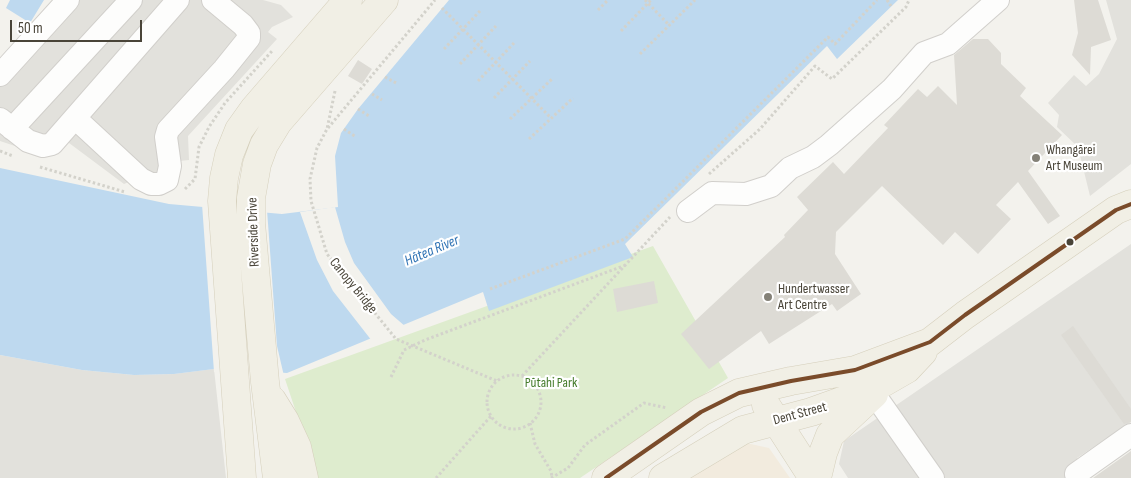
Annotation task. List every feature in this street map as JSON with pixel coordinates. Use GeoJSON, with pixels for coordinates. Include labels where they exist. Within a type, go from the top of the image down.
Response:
{"type":"FeatureCollection","features":[{"type":"Feature","properties":{"kind":"main road","name":"Riverside Drive"},"geometry":{"type":"LineString","coordinates":[[242,478],[222,201],[229,155],[239,130],[348,0]]}},
{"type":"Feature","properties":{"kind":"main road","name":"Riverside Drive"},"geometry":{"type":"LineString","coordinates":[[276,478],[265,386],[251,224],[251,198],[257,164],[264,145],[278,122],[379,2]]}},
{"type":"Feature","properties":{"kind":"main road","name":"Dent Street"},"geometry":{"type":"LineString","coordinates":[[663,478],[743,430],[831,405],[881,388],[907,369],[918,359],[930,342],[965,315],[1126,202]]}},
{"type":"Feature","properties":{"kind":"main road","name":"Dent Street"},"geometry":{"type":"LineString","coordinates":[[606,478],[701,412],[739,393],[791,381],[855,370],[930,342]]}},
{"type":"Feature","properties":{"kind":"main road"},"geometry":{"type":"LineString","coordinates":[[265,386],[297,447],[304,478]]}},
{"type":"Feature","properties":{"kind":"main road"},"geometry":{"type":"LineString","coordinates":[[817,478],[830,435],[881,388]]}},
{"type":"Feature","properties":{"kind":"main road"},"geometry":{"type":"LineString","coordinates":[[756,389],[813,478]]}},
{"type":"Feature","properties":{"kind":"lane"},"geometry":{"type":"LineString","coordinates":[[0,75],[68,0]]}},
{"type":"Feature","properties":{"kind":"lane"},"geometry":{"type":"LineString","coordinates":[[131,0],[6,124],[28,141],[38,145],[49,145],[75,118],[174,1]]}},
{"type":"Feature","properties":{"kind":"lane"},"geometry":{"type":"LineString","coordinates":[[75,118],[141,179],[151,184],[159,184],[167,180],[169,174],[166,133],[241,50],[248,38],[249,33],[244,25],[213,0]]}},
{"type":"Feature","properties":{"kind":"lane"},"geometry":{"type":"LineString","coordinates":[[679,214],[712,193],[746,194],[771,186],[790,168],[813,157],[830,145],[892,89],[924,53],[948,44],[998,0]]}},
{"type":"Feature","properties":{"kind":"lane"},"geometry":{"type":"LineString","coordinates":[[881,388],[933,478]]}},
{"type":"Feature","properties":{"kind":"lane"},"geometry":{"type":"LineString","coordinates":[[1076,474],[1131,435]]}},
{"type":"Feature","properties":{"kind":"path"},"geometry":{"type":"LineString","coordinates":[[327,129],[435,0]]}},
{"type":"Feature","properties":{"kind":"path"},"geometry":{"type":"LineString","coordinates":[[598,10],[608,0]]}},
{"type":"Feature","properties":{"kind":"path"},"geometry":{"type":"LineString","coordinates":[[640,54],[696,0]]}},
{"type":"Feature","properties":{"kind":"path"},"geometry":{"type":"LineString","coordinates":[[490,290],[625,239],[828,38],[835,44],[878,0]]}},
{"type":"Feature","properties":{"kind":"path"},"geometry":{"type":"LineString","coordinates":[[887,0],[891,6]]}},
{"type":"Feature","properties":{"kind":"path"},"geometry":{"type":"LineString","coordinates":[[712,193],[702,181],[760,129],[815,66],[832,79],[906,7],[909,0]]}},
{"type":"Feature","properties":{"kind":"path"},"geometry":{"type":"LineString","coordinates":[[621,31],[648,1],[669,25]]}},
{"type":"Feature","properties":{"kind":"path"},"geometry":{"type":"LineString","coordinates":[[442,8],[551,118]]}},
{"type":"Feature","properties":{"kind":"path"},"geometry":{"type":"LineString","coordinates":[[444,49],[480,11]]}},
{"type":"Feature","properties":{"kind":"path"},"geometry":{"type":"LineString","coordinates":[[460,64],[496,26]]}},
{"type":"Feature","properties":{"kind":"path"},"geometry":{"type":"LineString","coordinates":[[478,81],[514,43]]}},
{"type":"Feature","properties":{"kind":"path"},"geometry":{"type":"LineString","coordinates":[[494,98],[530,60]]}},
{"type":"Feature","properties":{"kind":"path"},"geometry":{"type":"LineString","coordinates":[[324,68],[338,81],[327,129]]}},
{"type":"Feature","properties":{"kind":"path"},"geometry":{"type":"LineString","coordinates":[[385,77],[398,84]]}},
{"type":"Feature","properties":{"kind":"path"},"geometry":{"type":"LineString","coordinates":[[510,119],[553,78]]}},
{"type":"Feature","properties":{"kind":"path"},"geometry":{"type":"LineString","coordinates":[[372,94],[382,100]]}},
{"type":"Feature","properties":{"kind":"path"},"geometry":{"type":"LineString","coordinates":[[529,139],[573,98]]}},
{"type":"Feature","properties":{"kind":"path"},"geometry":{"type":"LineString","coordinates":[[358,110],[369,116]]}},
{"type":"Feature","properties":{"kind":"path","name":"Canopy Bridge"},"geometry":{"type":"LineString","coordinates":[[327,129],[317,148],[310,179],[311,200],[327,254],[396,339],[413,346]]}},
{"type":"Feature","properties":{"kind":"path"},"geometry":{"type":"LineString","coordinates":[[344,129],[356,137]]}},
{"type":"Feature","properties":{"kind":"path"},"geometry":{"type":"LineString","coordinates":[[522,376],[626,265],[679,214]]}},
{"type":"Feature","properties":{"kind":"path"},"geometry":{"type":"LineString","coordinates":[[392,377],[404,350],[626,265]]}},
{"type":"Feature","properties":{"kind":"path"},"geometry":{"type":"LineString","coordinates":[[413,346],[497,381]]}},
{"type":"Feature","properties":{"kind":"path"},"geometry":{"type":"LineString","coordinates":[[514,375],[530,380],[540,393],[540,410],[530,423],[514,429],[505,428],[491,416],[488,409],[488,394],[497,381],[514,375]]}},
{"type":"Feature","properties":{"kind":"path"},"geometry":{"type":"LineString","coordinates":[[530,423],[534,444],[551,471],[552,478],[568,468],[585,445],[644,403],[664,408],[674,408]]}},
{"type":"Feature","properties":{"kind":"path"},"geometry":{"type":"LineString","coordinates":[[436,478],[491,416]]}},
{"type":"Feature","properties":{"kind":"shaded area"},"geometry":{"type":"Polygon","coordinates":[[[58,0],[263,0],[281,5],[293,17],[272,27],[268,32],[277,39],[188,136],[189,160],[179,161],[178,181],[174,185],[131,181],[124,184],[65,140],[42,155],[0,141],[0,60],[58,0]]]}},
{"type":"Feature","properties":{"kind":"shaded area"},"geometry":{"type":"Polygon","coordinates":[[[1106,0],[1131,0],[1131,164],[1090,196],[1078,147],[1057,127],[1059,115],[1048,103],[1074,75],[1086,86],[1099,74],[1117,39],[1106,0]]]}},
{"type":"Feature","properties":{"kind":"shaded area"},"geometry":{"type":"Polygon","coordinates":[[[1131,244],[1131,422],[1077,458],[1087,478],[848,478],[839,464],[844,441],[1131,244]]]}},
{"type":"Feature","properties":{"kind":"shaded area"},"geometry":{"type":"Polygon","coordinates":[[[0,355],[82,370],[134,375],[174,374],[214,369],[226,478],[0,478],[0,355]]]}},
{"type":"Feature","properties":{"kind":"shaded area"},"geometry":{"type":"Polygon","coordinates":[[[746,443],[769,448],[790,478],[682,478],[746,443]]]}},
{"type":"Feature","properties":{"kind":"green space","name":"Pūtahi Park"},"geometry":{"type":"Polygon","coordinates":[[[653,246],[728,378],[580,478],[312,478],[304,436],[285,379],[653,246]]]}},
{"type":"Feature","properties":{"kind":"water"},"geometry":{"type":"Polygon","coordinates":[[[10,0],[44,0],[30,23],[6,8],[10,0]]]}},
{"type":"Feature","properties":{"kind":"water","name":"Hātea River"},"geometry":{"type":"Polygon","coordinates":[[[449,0],[898,0],[837,59],[827,46],[625,244],[633,257],[489,311],[483,292],[287,373],[214,369],[174,374],[134,375],[82,370],[0,355],[0,168],[169,204],[282,214],[338,207],[335,156],[341,133],[358,109],[449,0]]]}},
{"type":"Feature","properties":{"kind":"pier"},"geometry":{"type":"Polygon","coordinates":[[[202,204],[267,210],[277,346],[284,376],[214,372],[202,204]]]}},
{"type":"Feature","properties":{"kind":"pier"},"geometry":{"type":"Polygon","coordinates":[[[335,207],[345,242],[354,263],[391,314],[406,327],[372,341],[333,291],[317,260],[300,212],[335,207]]]}},
{"type":"Feature","properties":{"kind":"building"},"geometry":{"type":"Polygon","coordinates":[[[1074,0],[1098,0],[1111,40],[1091,47],[1090,75],[1072,55],[1078,33],[1074,0]]]}},
{"type":"Feature","properties":{"kind":"building"},"geometry":{"type":"Polygon","coordinates":[[[973,39],[988,39],[1001,53],[1001,64],[1026,88],[1020,96],[1062,135],[1028,171],[1060,216],[1048,224],[1018,182],[996,205],[1011,219],[978,254],[955,232],[943,245],[882,186],[836,232],[835,254],[861,294],[837,311],[832,304],[769,344],[761,331],[709,369],[681,334],[785,237],[784,235],[808,210],[797,197],[833,162],[844,174],[888,128],[884,125],[918,89],[927,97],[938,86],[957,105],[954,55],[973,39]]]}},
{"type":"Feature","properties":{"kind":"building"},"geometry":{"type":"Polygon","coordinates":[[[358,60],[372,69],[362,84],[348,76],[358,60]]]}},
{"type":"Feature","properties":{"kind":"building"},"geometry":{"type":"Polygon","coordinates":[[[654,281],[658,303],[617,312],[613,289],[654,281]]]}},
{"type":"Feature","properties":{"kind":"building"},"geometry":{"type":"Polygon","coordinates":[[[1073,326],[1131,409],[1131,422],[1124,424],[1061,335],[1073,326]]]}},
{"type":"Feature","properties":{"kind":"building"},"geometry":{"type":"Polygon","coordinates":[[[1131,451],[1131,478],[1093,478],[1131,451]]]}},
{"type":"Feature","properties":{"kind":"transit line"},"geometry":{"type":"LineString","coordinates":[[606,478],[701,412],[739,393],[791,381],[855,370],[930,342],[965,315],[1116,210],[1131,204]]}},
{"type":"Feature","properties":{"kind":"place","name":"Whangārei Art Museum"},"geometry":{"type":"Point","coordinates":[1036,158]}},
{"type":"Feature","properties":{"kind":"place","name":"Hundertwasser Art Centre"},"geometry":{"type":"Point","coordinates":[768,297]}}]}
